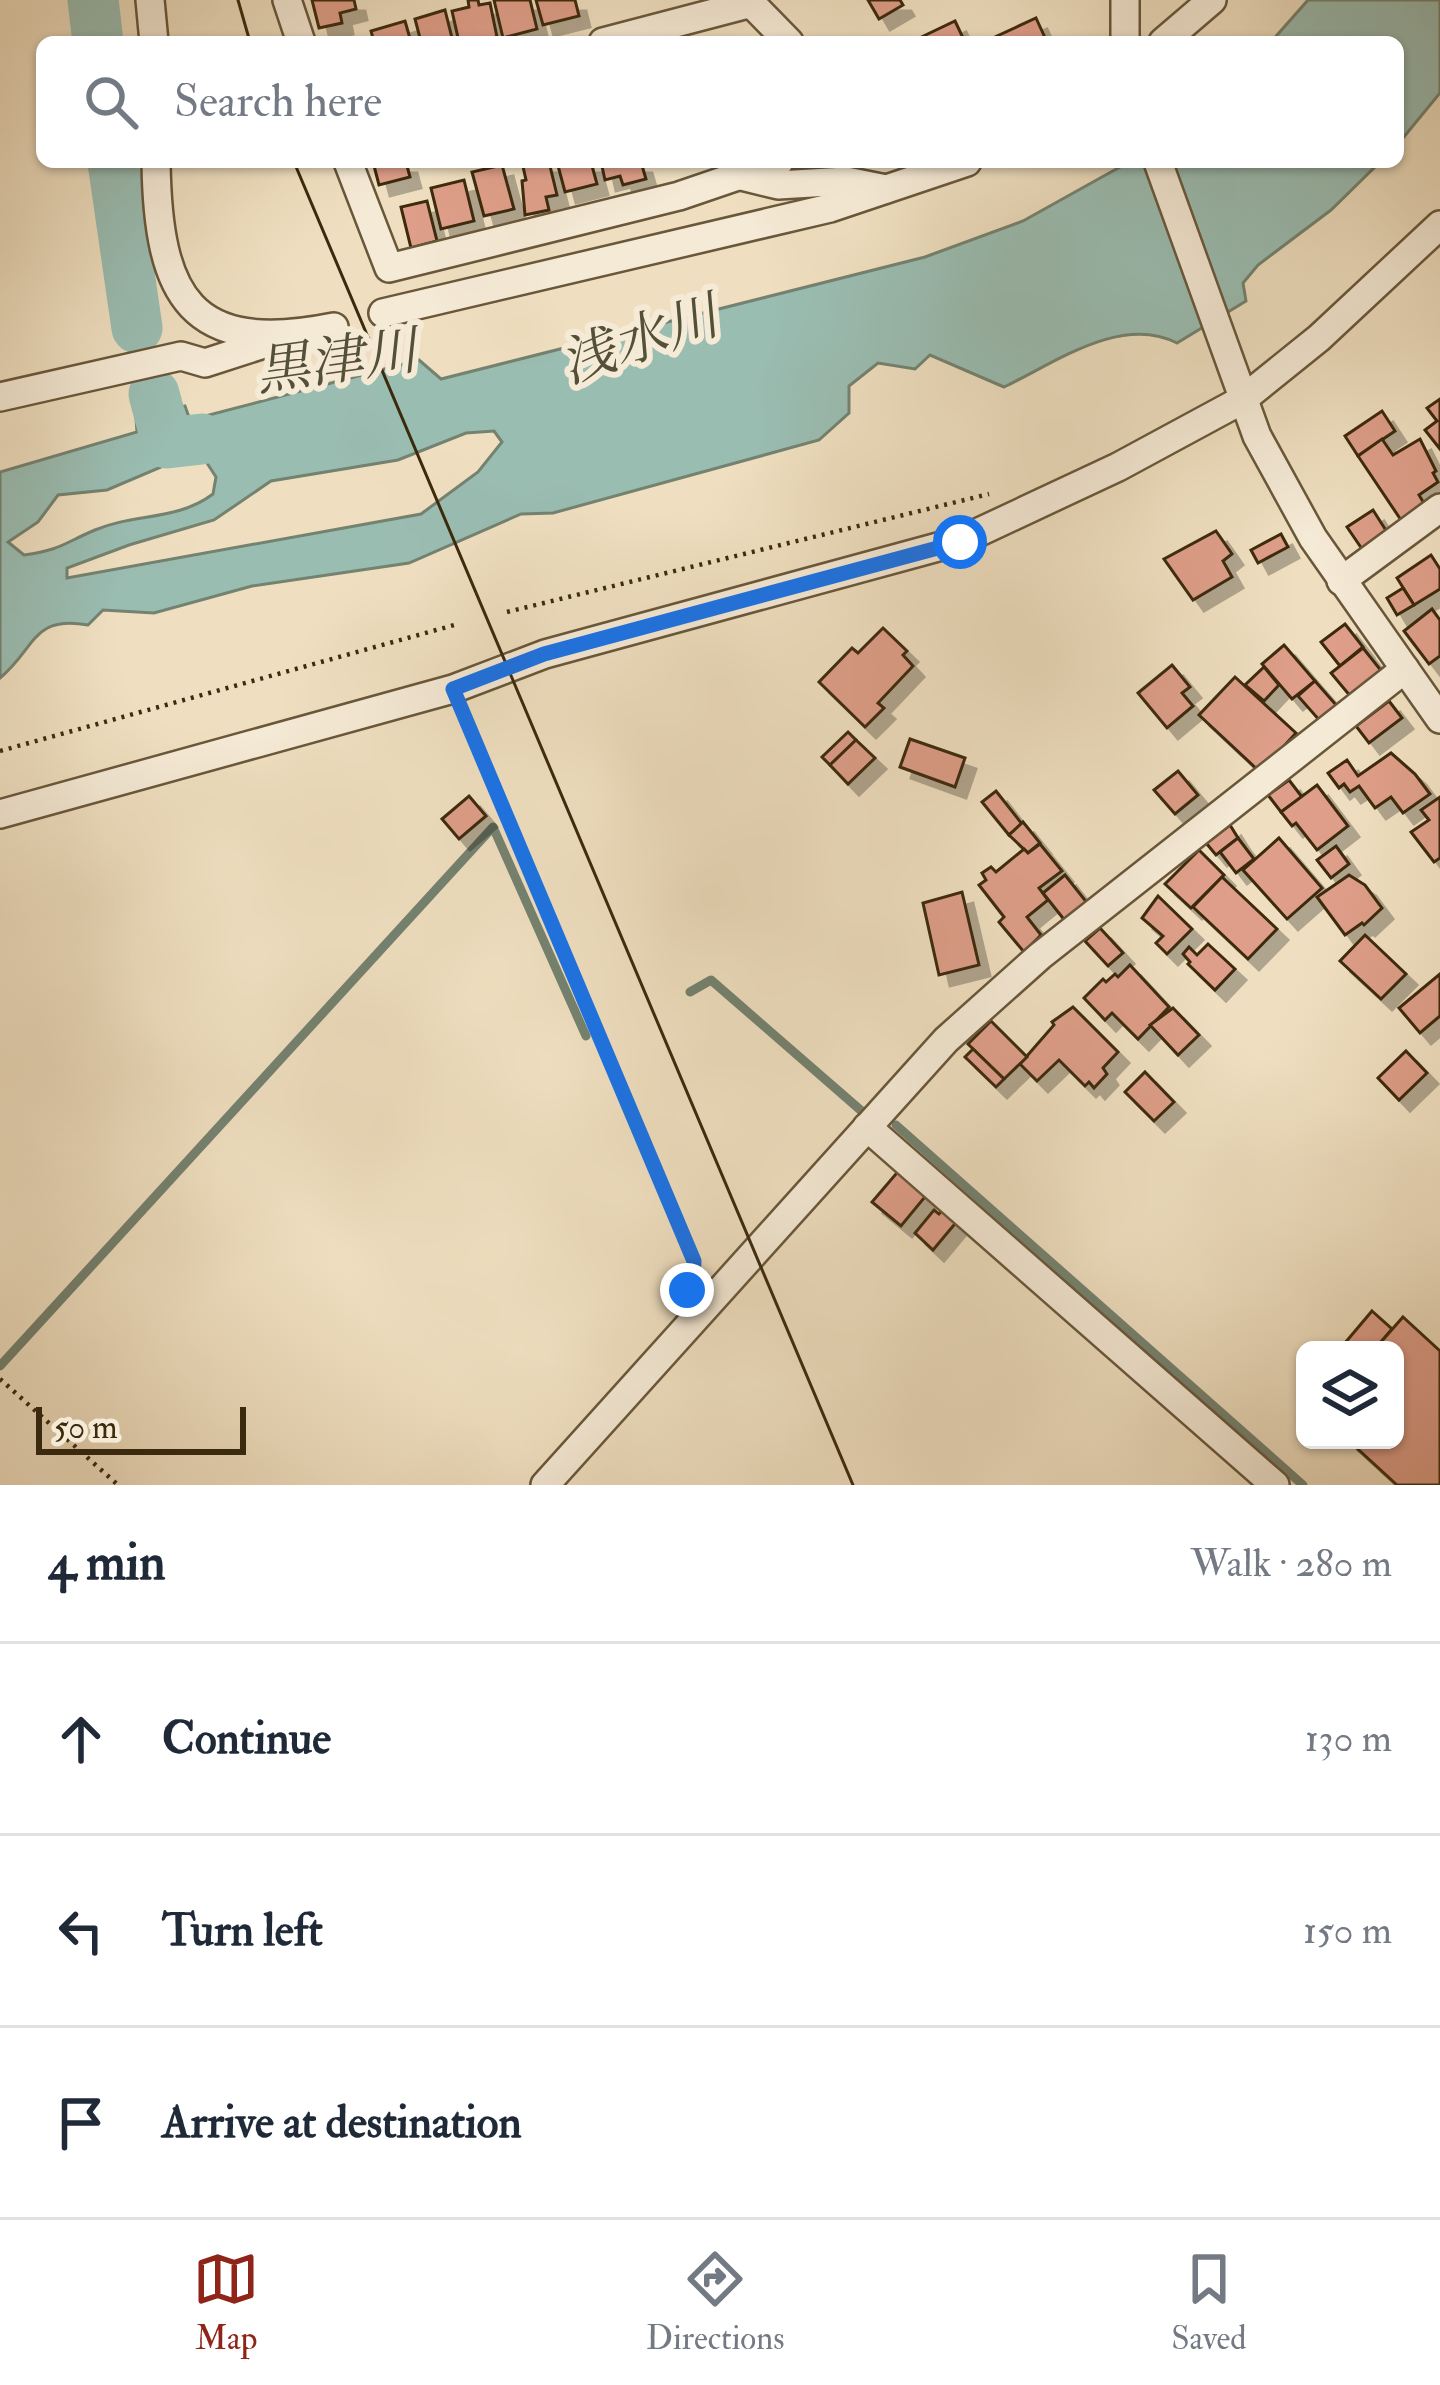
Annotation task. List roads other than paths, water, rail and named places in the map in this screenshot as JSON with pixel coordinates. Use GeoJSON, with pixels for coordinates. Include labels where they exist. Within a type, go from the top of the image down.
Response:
{"type":"FeatureCollection","features":[{"type":"Feature","properties":{"kind":"street"},"geometry":{"type":"LineString","coordinates":[[151,0],[154,36]]}},
{"type":"Feature","properties":{"kind":"street"},"geometry":{"type":"LineString","coordinates":[[287,0],[299,36]]}},
{"type":"Feature","properties":{"kind":"street"},"geometry":{"type":"LineString","coordinates":[[1125,0],[1125,36]]}},
{"type":"Feature","properties":{"kind":"street"},"geometry":{"type":"LineString","coordinates":[[1170,36],[1212,0]]}},
{"type":"Feature","properties":{"kind":"street"},"geometry":{"type":"LineString","coordinates":[[625,36],[750,2],[783,36]]}},
{"type":"Feature","properties":{"kind":"street"},"geometry":{"type":"LineString","coordinates":[[156,168],[163,243],[184,302],[205,320],[228,330],[283,338]]}},
{"type":"Feature","properties":{"kind":"street"},"geometry":{"type":"LineString","coordinates":[[350,168],[389,268],[679,196],[761,168]]}},
{"type":"Feature","properties":{"kind":"street"},"geometry":{"type":"LineString","coordinates":[[383,313],[890,190],[950,168]]}},
{"type":"Feature","properties":{"kind":"street"},"geometry":{"type":"LineString","coordinates":[[1160,168],[1242,400],[1302,517],[1440,719]]}},
{"type":"Feature","properties":{"kind":"street"},"geometry":{"type":"LineString","coordinates":[[738,176],[778,185],[846,181],[890,190]]}},
{"type":"Feature","properties":{"kind":"street"},"geometry":{"type":"LineString","coordinates":[[0,814],[453,689],[544,654],[960,542],[1118,467],[1242,400],[1319,338],[1440,225]]}},
{"type":"Feature","properties":{"kind":"street"},"geometry":{"type":"LineString","coordinates":[[1,395],[182,356],[205,363],[334,327]]}},
{"type":"Feature","properties":{"kind":"street"},"geometry":{"type":"LineString","coordinates":[[1342,580],[1440,508]]}},
{"type":"Feature","properties":{"kind":"street"},"geometry":{"type":"LineString","coordinates":[[545,1485],[946,1040],[1040,956],[1405,669]]}},
{"type":"Feature","properties":{"kind":"street"},"geometry":{"type":"LineString","coordinates":[[867,1127],[1275,1485]]}},
{"type":"Feature","properties":{"kind":"water"},"geometry":{"type":"Polygon","coordinates":[[[1308,0],[1440,0],[1440,93],[1404,137],[1404,36],[1276,36],[1308,0]]]}},
{"type":"Feature","properties":{"kind":"water","name":"浅水川"},"geometry":{"type":"Polygon","coordinates":[[[1118,168],[1374,168],[1331,210],[1258,265],[1243,283],[1246,301],[1177,343],[1134,334],[1111,338],[1004,387],[930,355],[915,369],[878,363],[849,386],[849,413],[819,440],[553,513],[521,514],[409,563],[252,586],[154,613],[103,610],[88,625],[70,623],[45,629],[0,678],[0,472],[137,432],[136,418],[185,406],[190,420],[419,360],[441,379],[925,257],[1023,221],[1118,168]],[[494,431],[466,433],[398,460],[271,481],[214,520],[67,568],[67,578],[421,514],[478,472],[502,442],[494,431]],[[189,455],[107,490],[58,495],[38,522],[8,542],[24,555],[36,553],[110,525],[185,509],[213,494],[216,477],[205,460],[189,455]]]}},
{"type":"Feature","properties":{"kind":"waterway","name":"黒津川"},"geometry":{"type":"LineString","coordinates":[[93,0],[97,36]]}},
{"type":"Feature","properties":{"kind":"waterway","name":"黒津川"},"geometry":{"type":"LineString","coordinates":[[114,168],[137,328]]}},
{"type":"Feature","properties":{"kind":"waterway","name":"黒津川"},"geometry":{"type":"LineString","coordinates":[[154,394],[167,443],[202,439]]}},
{"type":"Feature","properties":{"kind":"waterway"},"geometry":{"type":"LineString","coordinates":[[0,1366],[493,827],[586,1036]]}},
{"type":"Feature","properties":{"kind":"waterway"},"geometry":{"type":"LineString","coordinates":[[690,992],[711,980],[865,1114]]}},
{"type":"Feature","properties":{"kind":"waterway"},"geometry":{"type":"LineString","coordinates":[[896,1125],[1303,1485]]}},
{"type":"Feature","properties":{"kind":"tram line"},"geometry":{"type":"LineString","coordinates":[[238,0],[248,36]]}},
{"type":"Feature","properties":{"kind":"tram line"},"geometry":{"type":"LineString","coordinates":[[297,168],[853,1485]]}}]}
